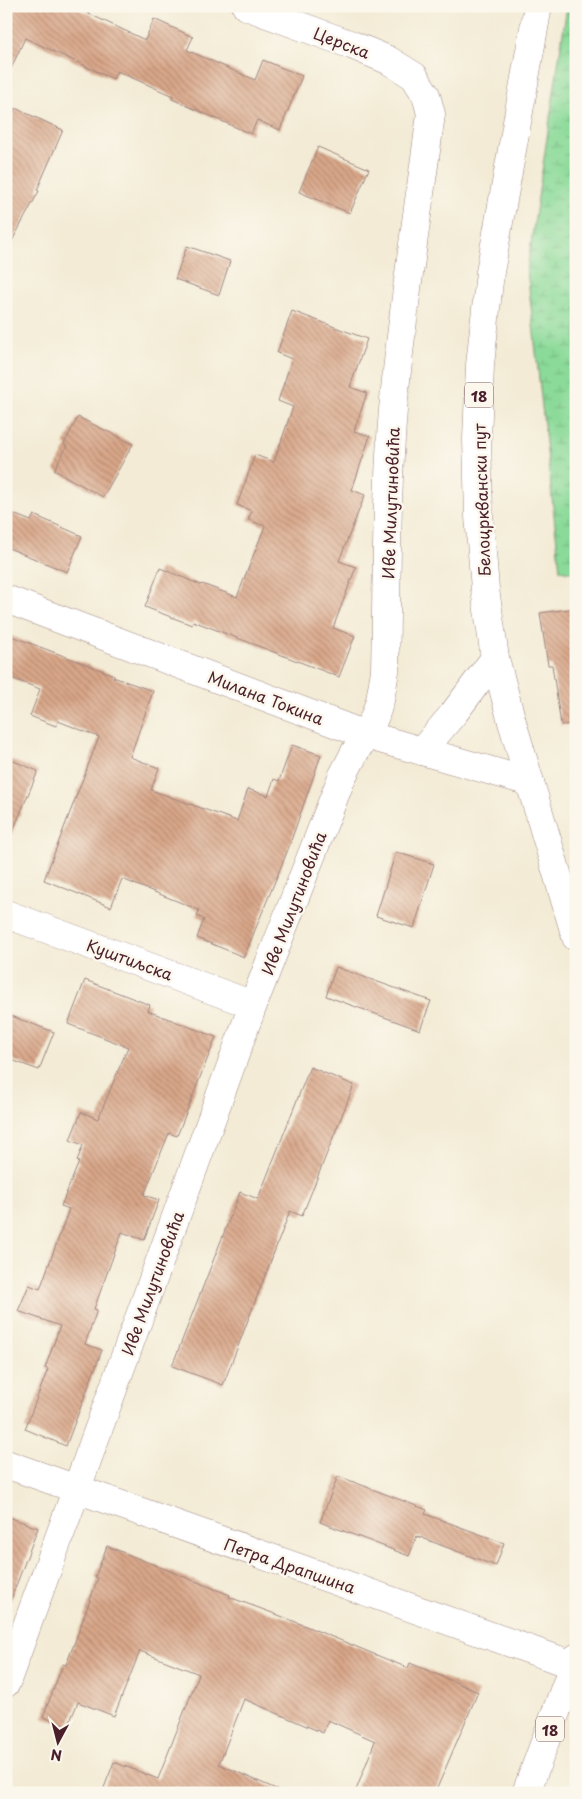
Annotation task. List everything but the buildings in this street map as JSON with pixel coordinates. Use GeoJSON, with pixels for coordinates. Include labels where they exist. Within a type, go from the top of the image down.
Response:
{"type":"FeatureCollection","features":[{"type":"Feature","properties":{"kind":"street","name":"Церска"},"geometry":{"type":"LineString","coordinates":[[246,6],[388,60],[414,76],[426,95]]}},
{"type":"Feature","properties":{"kind":"street","name":"Белоцрквански пут"},"geometry":{"type":"LineString","coordinates":[[530,782],[495,658],[485,589],[479,516],[477,439],[480,365],[490,272],[538,6]]}},
{"type":"Feature","properties":{"kind":"street","name":"Иве Милутиновића"},"geometry":{"type":"LineString","coordinates":[[6,1683],[253,1005],[342,777],[354,752],[366,736],[380,700],[385,670],[389,478],[394,410],[431,114],[426,95]]}},
{"type":"Feature","properties":{"kind":"street","name":"Милана Токина"},"geometry":{"type":"LineString","coordinates":[[6,599],[366,736],[530,782]]}},
{"type":"Feature","properties":{"kind":"street"},"geometry":{"type":"LineString","coordinates":[[422,751],[454,713],[495,658]]}},
{"type":"Feature","properties":{"kind":"street","name":"18"},"geometry":{"type":"LineString","coordinates":[[530,782],[576,937]]}},
{"type":"Feature","properties":{"kind":"street","name":"Куштиљска"},"geometry":{"type":"LineString","coordinates":[[6,914],[253,1005]]}},
{"type":"Feature","properties":{"kind":"street","name":"Петра Драпшина"},"geometry":{"type":"LineString","coordinates":[[6,1464],[575,1661]]}},
{"type":"Feature","properties":{"kind":"street","name":"18"},"geometry":{"type":"LineString","coordinates":[[526,1793],[575,1661]]}},
{"type":"Feature","properties":{"kind":"green space"},"geometry":{"type":"Polygon","coordinates":[[[567,6],[576,6],[576,573],[560,570],[527,270],[567,6]]]}}]}
